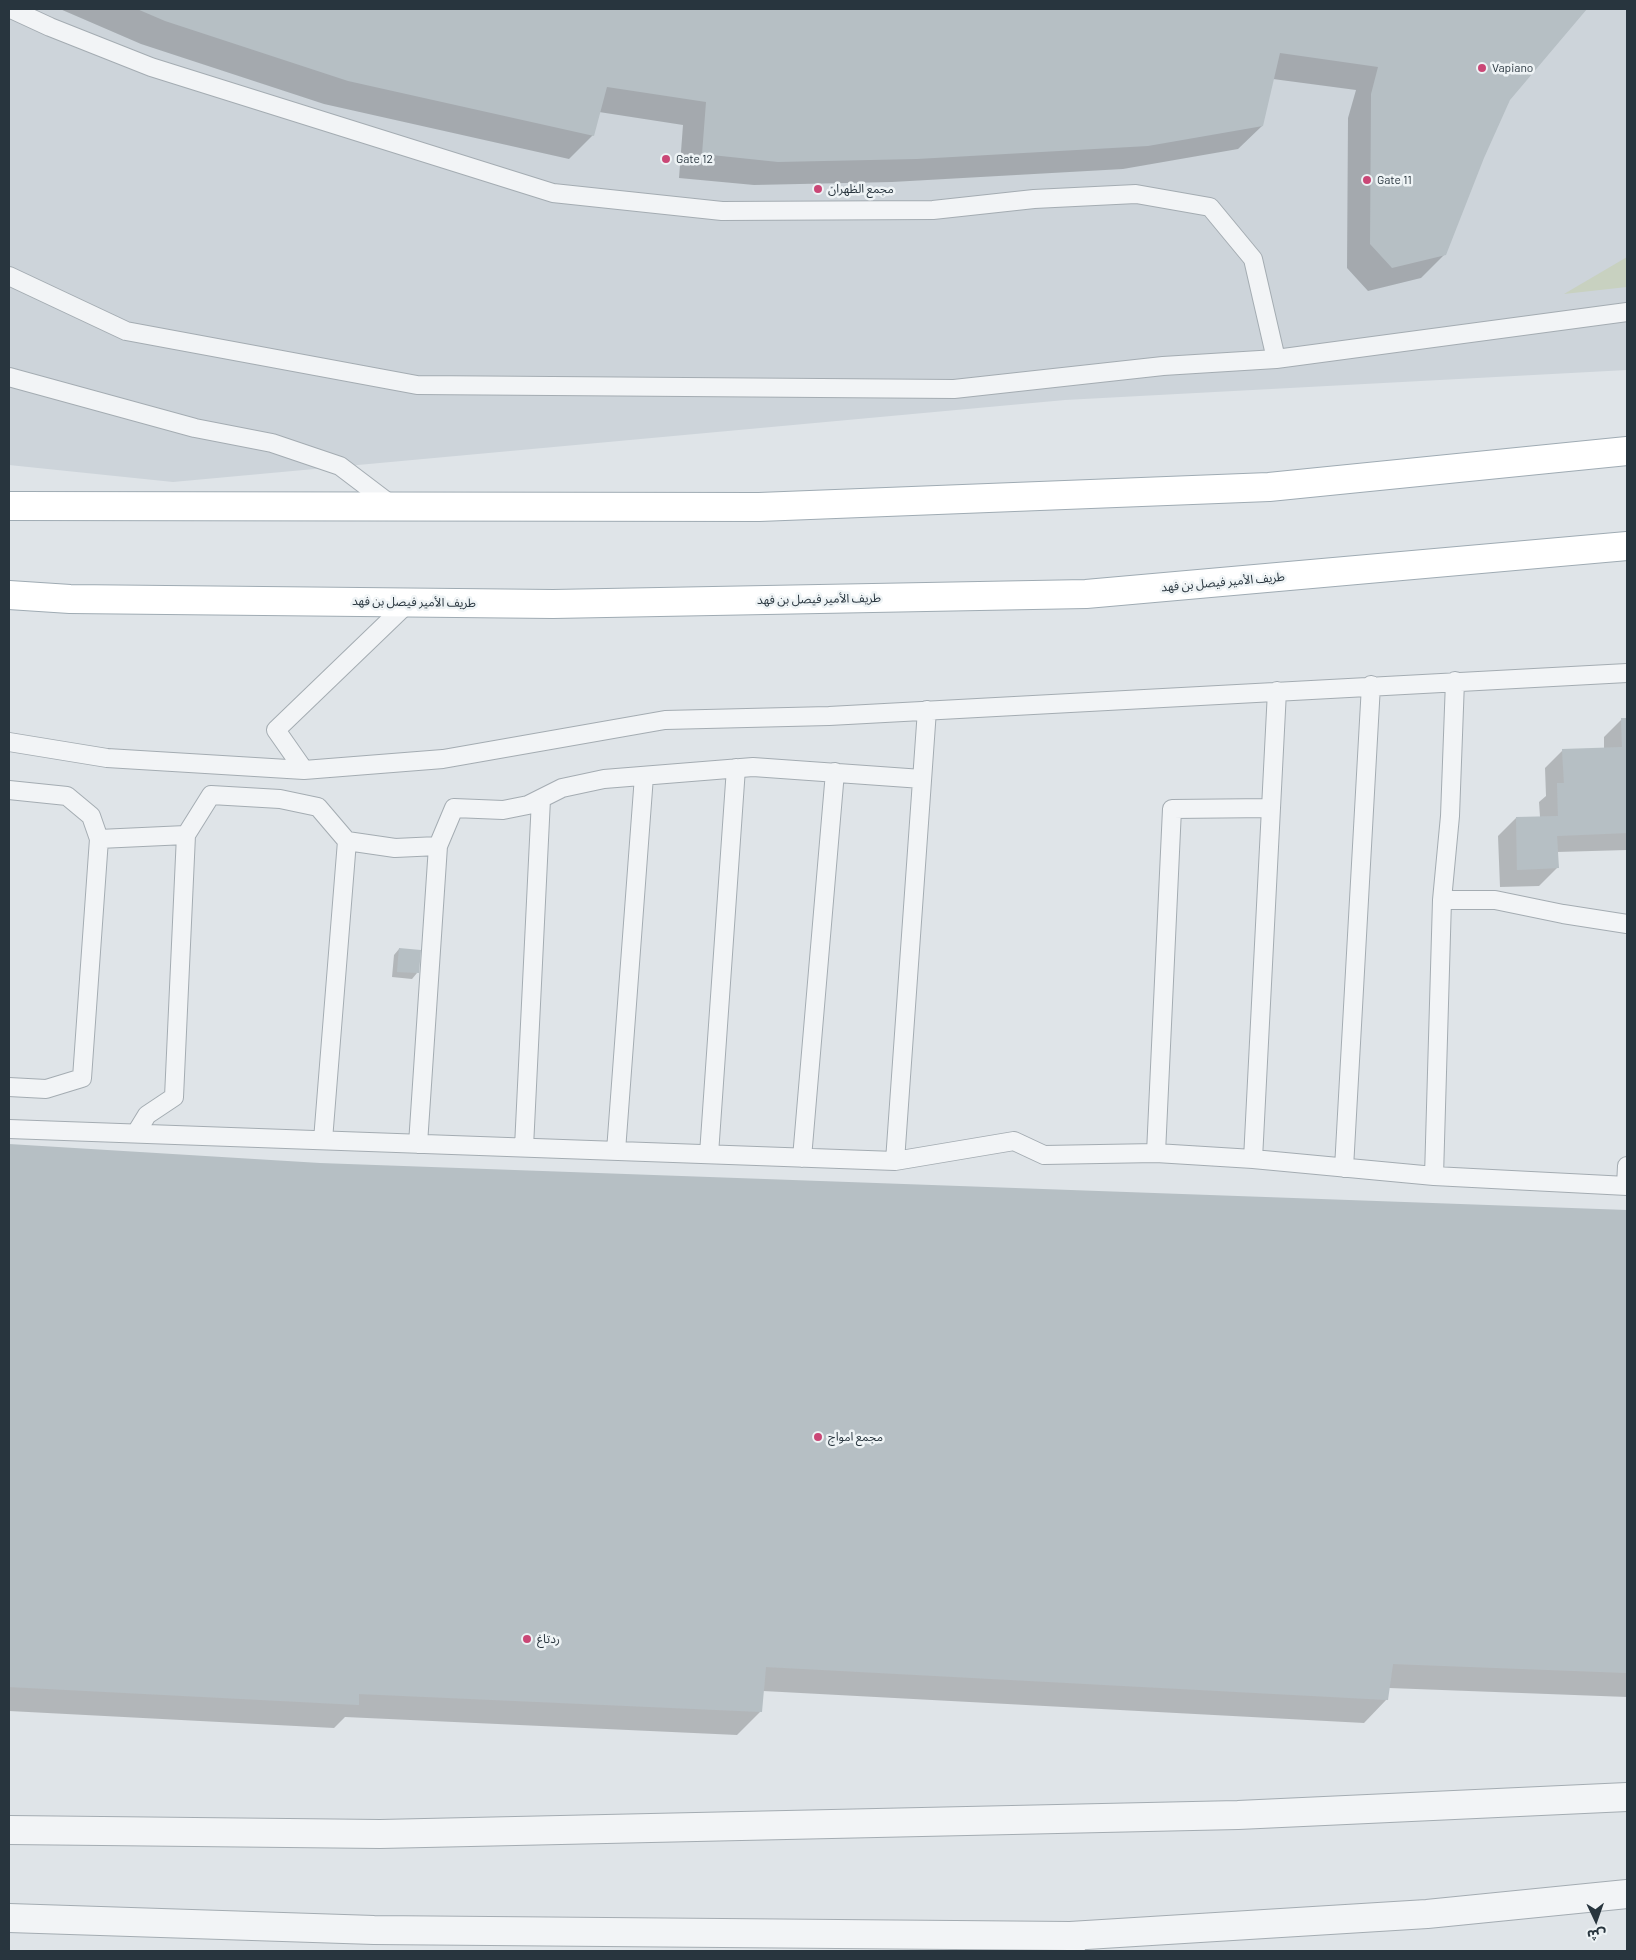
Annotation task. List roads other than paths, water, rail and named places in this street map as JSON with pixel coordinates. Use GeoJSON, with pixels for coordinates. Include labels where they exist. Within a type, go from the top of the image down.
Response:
{"type":"FeatureCollection","features":[{"type":"Feature","properties":{"kind":"main road"},"geometry":{"type":"LineString","coordinates":[[9,506],[759,507],[1269,486],[1627,451]]}},
{"type":"Feature","properties":{"kind":"main road","name":"طريف الأمير فيصل بن فهد"},"geometry":{"type":"LineString","coordinates":[[9,595],[70,599],[410,601],[553,604],[1086,594],[1618,549]]}},
{"type":"Feature","properties":{"kind":"street"},"geometry":{"type":"LineString","coordinates":[[9,1830],[390,1834],[1238,1815],[1627,1798]]}},
{"type":"Feature","properties":{"kind":"street"},"geometry":{"type":"LineString","coordinates":[[9,1918],[374,1930],[1071,1944],[1426,1914],[1627,1894]]}},
{"type":"Feature","properties":{"kind":"lane"},"geometry":{"type":"LineString","coordinates":[[11,9],[50,27],[151,67],[553,193],[722,210],[933,210],[1034,199],[1136,194],[1210,207],[1253,259],[1276,359]]}},
{"type":"Feature","properties":{"kind":"lane"},"geometry":{"type":"LineString","coordinates":[[9,276],[126,331],[417,385],[954,389],[1162,366],[1276,359],[1627,312]]}},
{"type":"Feature","properties":{"kind":"lane"},"geometry":{"type":"LineString","coordinates":[[9,377],[196,428],[272,443],[323,460],[340,466],[394,507]]}},
{"type":"Feature","properties":{"kind":"lane"},"geometry":{"type":"LineString","coordinates":[[304,770],[276,730],[410,601]]}},
{"type":"Feature","properties":{"kind":"lane"},"geometry":{"type":"LineString","coordinates":[[9,742],[107,758],[304,770],[443,759],[665,720],[927,710],[1278,692],[1370,685],[1627,673]]}},
{"type":"Feature","properties":{"kind":"lane"},"geometry":{"type":"LineString","coordinates":[[1434,1176],[1442,900],[1450,816],[1455,681]]}},
{"type":"Feature","properties":{"kind":"lane"},"geometry":{"type":"LineString","coordinates":[[1344,1168],[1370,685]]}},
{"type":"Feature","properties":{"kind":"lane"},"geometry":{"type":"LineString","coordinates":[[1253,1159],[1278,692]]}},
{"type":"Feature","properties":{"kind":"lane"},"geometry":{"type":"LineString","coordinates":[[895,1161],[927,710]]}},
{"type":"Feature","properties":{"kind":"lane"},"geometry":{"type":"LineString","coordinates":[[418,1144],[438,846],[454,808],[504,810],[528,805],[562,788],[604,779],[736,768],[754,767],[922,779]]}},
{"type":"Feature","properties":{"kind":"lane"},"geometry":{"type":"LineString","coordinates":[[709,1154],[736,768]]}},
{"type":"Feature","properties":{"kind":"lane"},"geometry":{"type":"LineString","coordinates":[[802,1158],[835,772]]}},
{"type":"Feature","properties":{"kind":"lane"},"geometry":{"type":"LineString","coordinates":[[616,1150],[644,776]]}},
{"type":"Feature","properties":{"kind":"lane"},"geometry":{"type":"LineString","coordinates":[[9,790],[67,796],[90,816],[99,840],[82,1078],[46,1089],[9,1087]]}},
{"type":"Feature","properties":{"kind":"lane"},"geometry":{"type":"LineString","coordinates":[[136,1134],[147,1115],[174,1097],[186,835],[211,795],[280,799],[318,808],[347,841],[395,848],[438,846]]}},
{"type":"Feature","properties":{"kind":"lane"},"geometry":{"type":"LineString","coordinates":[[524,1147],[541,799]]}},
{"type":"Feature","properties":{"kind":"lane"},"geometry":{"type":"LineString","coordinates":[[1156,1153],[1172,809],[1271,808]]}},
{"type":"Feature","properties":{"kind":"lane"},"geometry":{"type":"LineString","coordinates":[[99,840],[186,835]]}},
{"type":"Feature","properties":{"kind":"lane"},"geometry":{"type":"LineString","coordinates":[[323,1140],[347,841]]}},
{"type":"Feature","properties":{"kind":"lane"},"geometry":{"type":"LineString","coordinates":[[1442,900],[1495,900],[1563,914],[1627,924]]}},
{"type":"Feature","properties":{"kind":"lane"},"geometry":{"type":"LineString","coordinates":[[9,1129],[895,1161],[1014,1142],[1044,1155],[1156,1153],[1253,1159],[1434,1176],[1626,1186],[1627,1166]]}},
{"type":"Feature","properties":{"kind":"place","name":"Vapiano"},"geometry":{"type":"Point","coordinates":[1482,68]}},
{"type":"Feature","properties":{"kind":"place","name":"Gate 12"},"geometry":{"type":"Point","coordinates":[666,159]}},
{"type":"Feature","properties":{"kind":"place","name":"Gate 11"},"geometry":{"type":"Point","coordinates":[1367,180]}},
{"type":"Feature","properties":{"kind":"place","name":"مجمع الظهران"},"geometry":{"type":"Point","coordinates":[818,189]}},
{"type":"Feature","properties":{"kind":"place","name":"مجمع امواج"},"geometry":{"type":"Point","coordinates":[818,1437]}},
{"type":"Feature","properties":{"kind":"place","name":"ردتاغ"},"geometry":{"type":"Point","coordinates":[527,1639]}}]}
